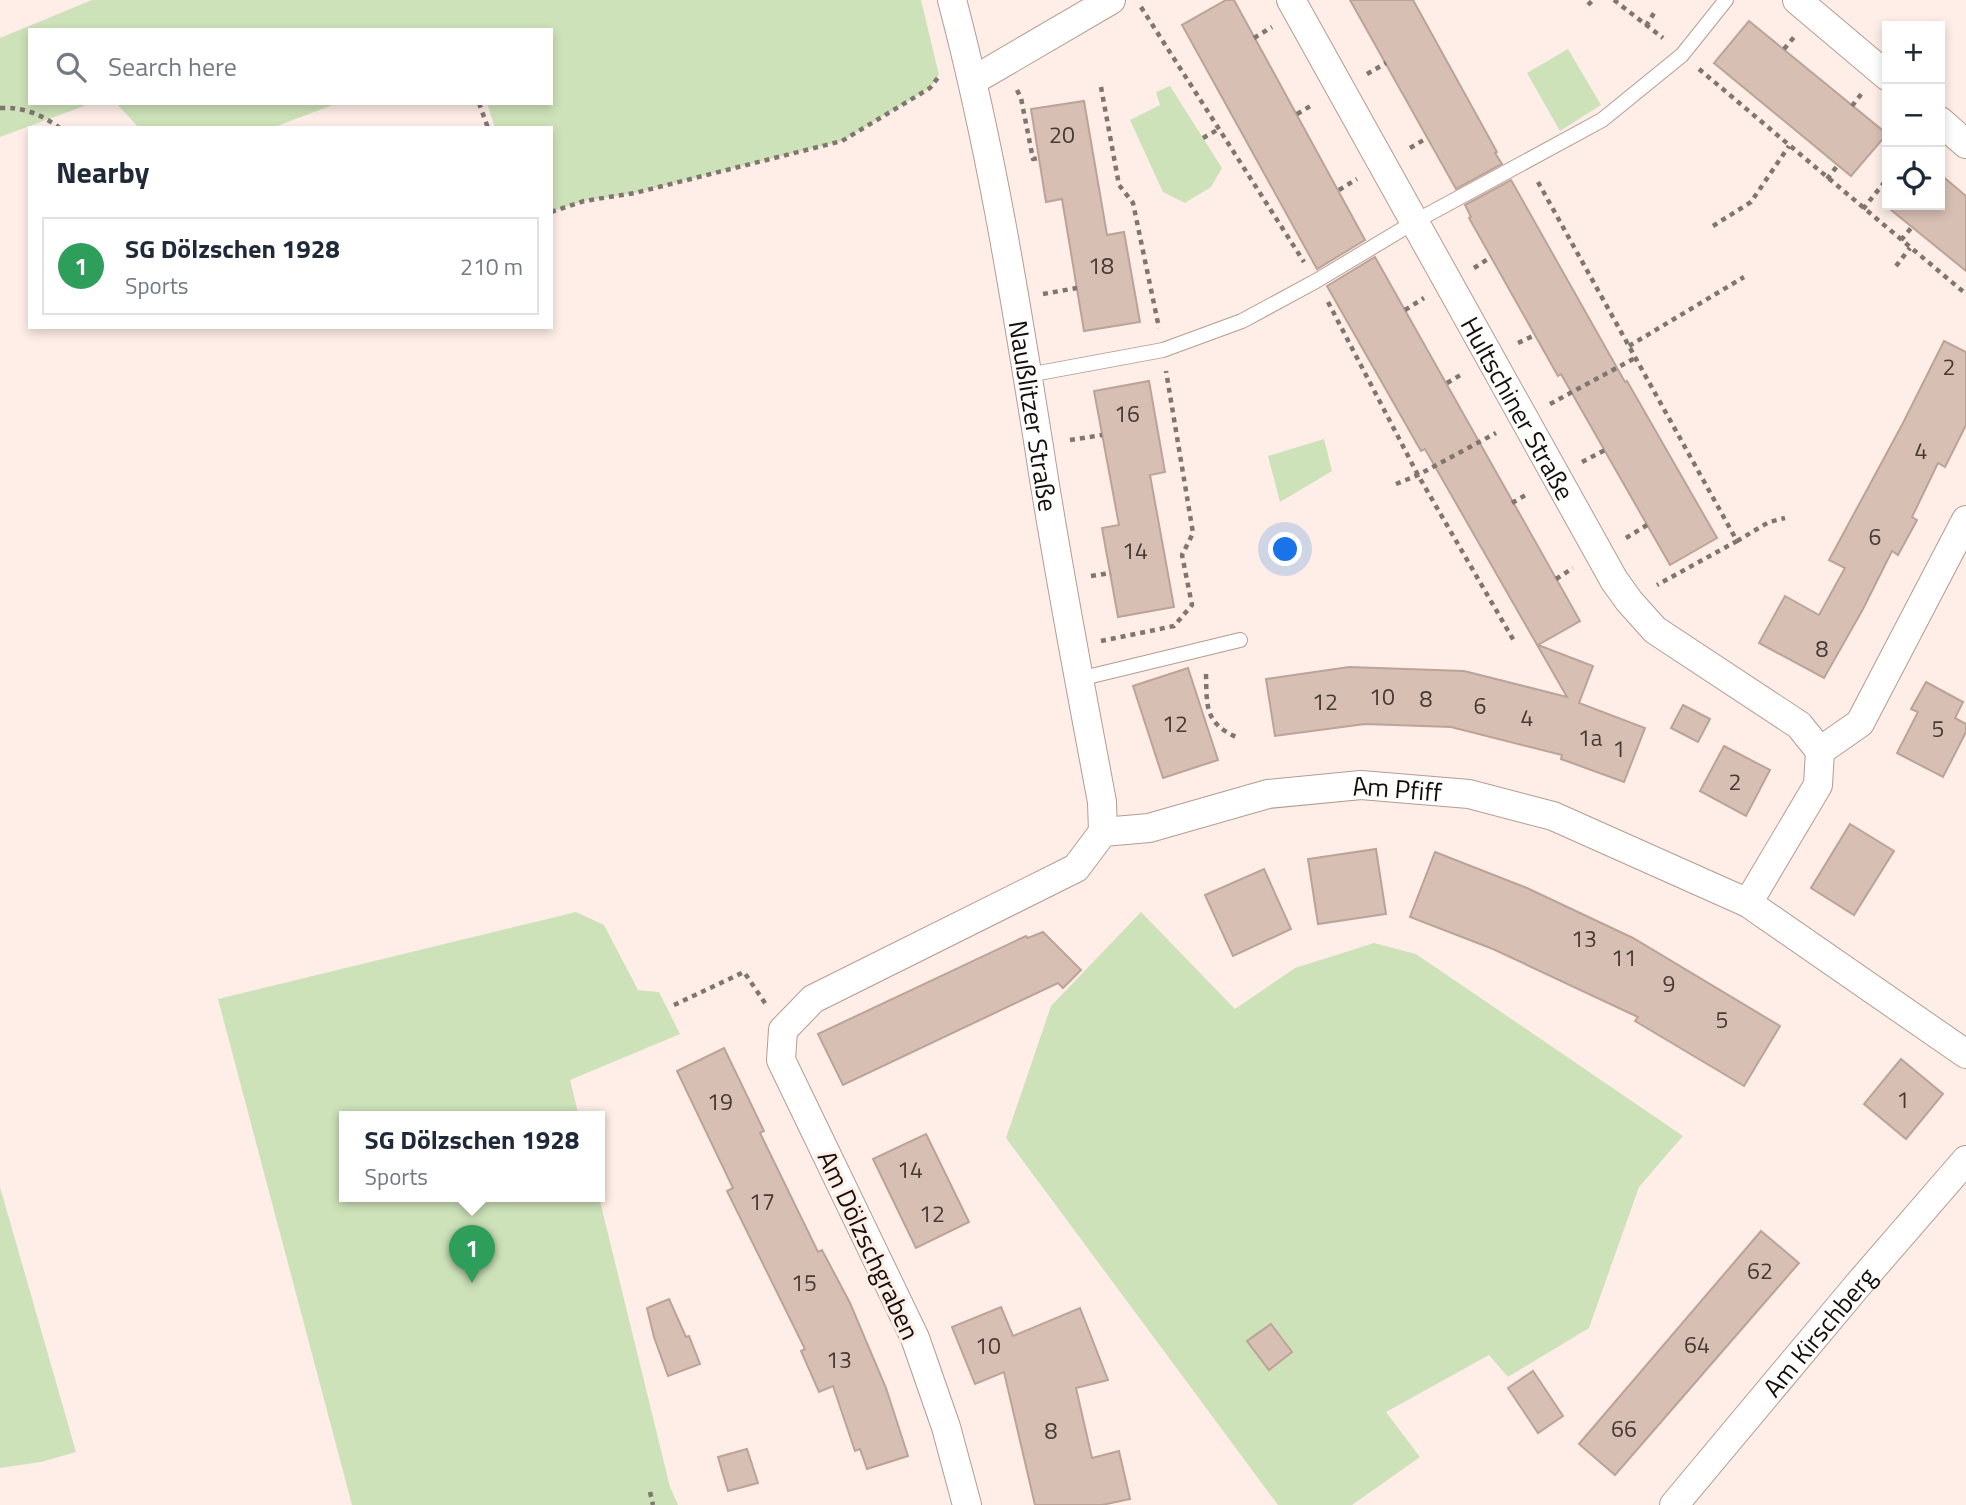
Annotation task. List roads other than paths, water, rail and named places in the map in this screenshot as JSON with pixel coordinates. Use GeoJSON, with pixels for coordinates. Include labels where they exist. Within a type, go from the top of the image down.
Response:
{"type":"FeatureCollection","features":[{"type":"Feature","properties":{"kind":"street","name":"Naußlitzer Straße"},"geometry":{"type":"LineString","coordinates":[[952,0],[974,80],[1028,374],[1073,647],[1102,802],[1103,832]]}},
{"type":"Feature","properties":{"kind":"street"},"geometry":{"type":"LineString","coordinates":[[974,80],[1111,0]]}},
{"type":"Feature","properties":{"kind":"street","name":"Hultschiner Straße"},"geometry":{"type":"LineString","coordinates":[[1292,0],[1614,580],[1655,630],[1799,725],[1820,751]]}},
{"type":"Feature","properties":{"kind":"street"},"geometry":{"type":"LineString","coordinates":[[1797,0],[1882,72]]}},
{"type":"Feature","properties":{"kind":"street"},"geometry":{"type":"LineString","coordinates":[[1945,125],[1966,144]]}},
{"type":"Feature","properties":{"kind":"street"},"geometry":{"type":"LineString","coordinates":[[1748,902],[1818,785],[1820,751],[1860,723],[1966,520]]}},
{"type":"Feature","properties":{"kind":"street","name":"Am Pfiff"},"geometry":{"type":"LineString","coordinates":[[1103,832],[1149,828],[1268,794],[1361,785],[1469,794],[1553,816],[1748,902],[1966,1054]]}},
{"type":"Feature","properties":{"kind":"street","name":"Am Dölzschgraben"},"geometry":{"type":"LineString","coordinates":[[967,1505],[946,1427],[915,1338],[781,1060],[783,1030],[813,999],[1076,867],[1103,832]]}},
{"type":"Feature","properties":{"kind":"street","name":"Am Kirschberg"},"geometry":{"type":"LineString","coordinates":[[1674,1505],[1966,1160]]}},
{"type":"Feature","properties":{"kind":"lane"},"geometry":{"type":"LineString","coordinates":[[1028,374],[1163,350],[1242,321],[1316,281],[1416,221],[1602,120],[1682,55],[1726,0]]}},
{"type":"Feature","properties":{"kind":"lane"},"geometry":{"type":"LineString","coordinates":[[1079,679],[1240,640]]}},
{"type":"Feature","properties":{"kind":"place","name":"SG Dölzschen 1928"},"geometry":{"type":"Point","coordinates":[472,1283]}}]}
